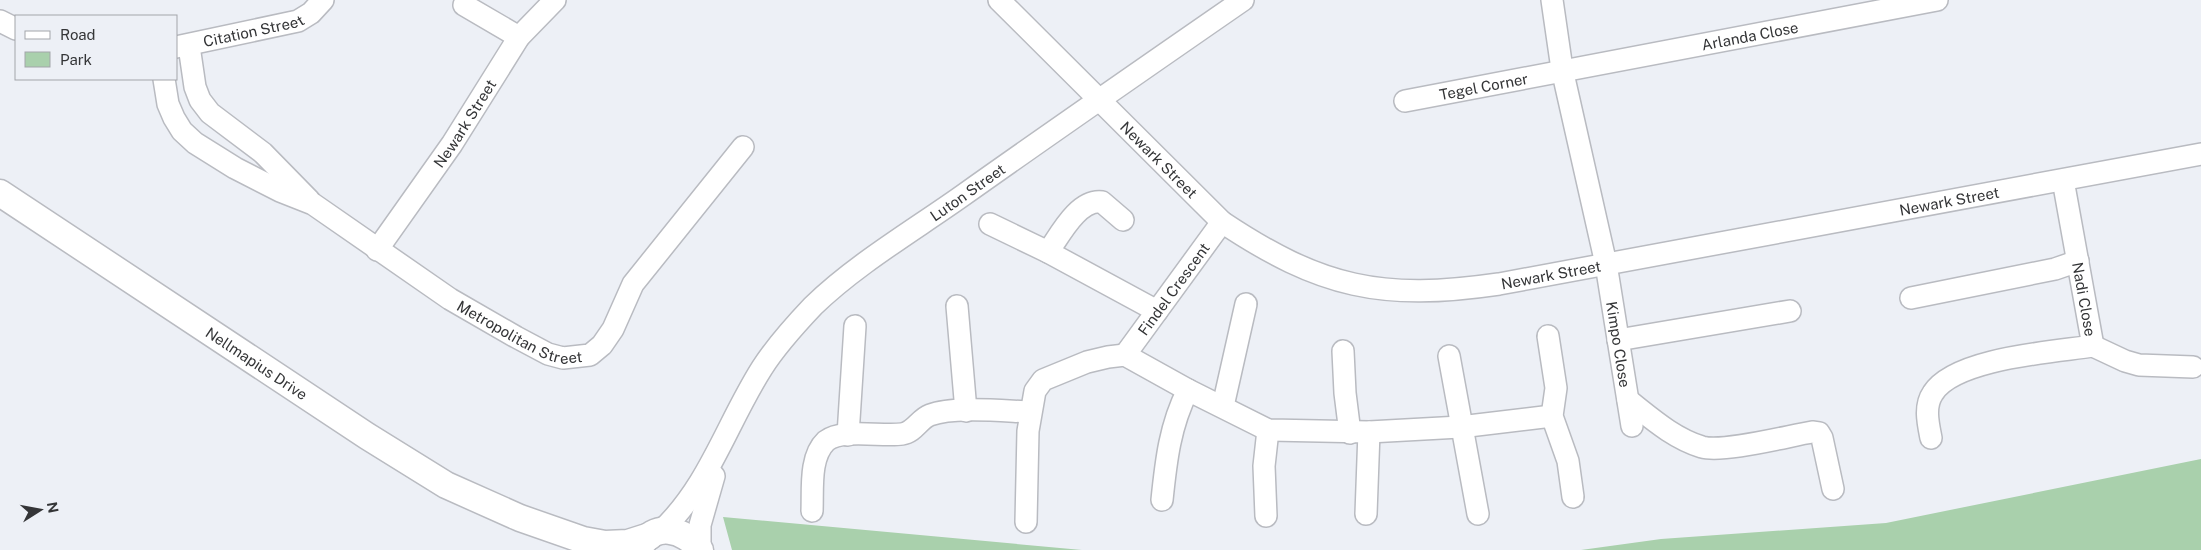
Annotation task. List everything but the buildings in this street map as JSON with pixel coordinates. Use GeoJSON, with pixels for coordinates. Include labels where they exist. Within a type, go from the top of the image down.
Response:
{"type":"FeatureCollection","features":[{"type":"Feature","properties":{"kind":"main road","name":"Nellmapius Drive"},"geometry":{"type":"LineString","coordinates":[[0,193],[367,436],[446,485],[520,518],[583,540],[605,544],[628,543],[650,539]]}},
{"type":"Feature","properties":{"kind":"main road","name":"Nellmapius Drive"},"geometry":{"type":"LineString","coordinates":[[520,518],[578,550]]}},
{"type":"Feature","properties":{"kind":"main road"},"geometry":{"type":"LineString","coordinates":[[650,539],[672,530],[684,534],[693,540],[700,550]]}},
{"type":"Feature","properties":{"kind":"street","name":"Citation Street"},"geometry":{"type":"LineString","coordinates":[[183,47],[298,21],[311,13],[323,0]]}},
{"type":"Feature","properties":{"kind":"street","name":"Newark Street"},"geometry":{"type":"LineString","coordinates":[[377,250],[452,144],[520,37],[555,0]]}},
{"type":"Feature","properties":{"kind":"street","name":"Newark Street"},"geometry":{"type":"LineString","coordinates":[[1000,0],[1222,222],[1256,244],[1302,268],[1370,289],[1405,292],[1451,291],[2201,154]]}},
{"type":"Feature","properties":{"kind":"street","name":"Luton Street"},"geometry":{"type":"LineString","coordinates":[[650,539],[680,514],[696,490],[762,368],[777,346],[814,306],[844,280],[1099,99],[1243,0]]}},
{"type":"Feature","properties":{"kind":"street"},"geometry":{"type":"LineString","coordinates":[[1552,0],[1562,70],[1606,264]]}},
{"type":"Feature","properties":{"kind":"street","name":"Arlanda Close"},"geometry":{"type":"LineString","coordinates":[[1562,70],[1937,0]]}},
{"type":"Feature","properties":{"kind":"street"},"geometry":{"type":"LineString","coordinates":[[464,5],[520,37]]}},
{"type":"Feature","properties":{"kind":"street"},"geometry":{"type":"LineString","coordinates":[[0,21],[15,28]]}},
{"type":"Feature","properties":{"kind":"street","name":"Metropolitan Street"},"geometry":{"type":"LineString","coordinates":[[183,47],[200,100],[210,113],[262,153],[313,204],[450,299],[548,354],[564,358],[581,358],[590,355],[602,346],[613,329],[633,284],[743,147]]}},
{"type":"Feature","properties":{"kind":"street","name":"Tegel Corner"},"geometry":{"type":"LineString","coordinates":[[1405,101],[1562,70]]}},
{"type":"Feature","properties":{"kind":"street","name":"Metropolitan Street"},"geometry":{"type":"LineString","coordinates":[[164,80],[168,104],[174,118],[182,131],[195,143],[235,168],[280,191],[313,204]]}},
{"type":"Feature","properties":{"kind":"street","name":"Nadi Close"},"geometry":{"type":"LineString","coordinates":[[2063,180],[2093,346],[2124,362],[2139,365],[2193,368]]}},
{"type":"Feature","properties":{"kind":"street"},"geometry":{"type":"LineString","coordinates":[[1048,252],[1080,210],[1089,203],[1102,202],[1123,220]]}},
{"type":"Feature","properties":{"kind":"street","name":"Findel Crescent"},"geometry":{"type":"LineString","coordinates":[[1125,355],[1222,222]]}},
{"type":"Feature","properties":{"kind":"street"},"geometry":{"type":"LineString","coordinates":[[990,224],[1048,252],[1157,312]]}},
{"type":"Feature","properties":{"kind":"street"},"geometry":{"type":"LineString","coordinates":[[1912,298],[2055,270],[2078,261]]}},
{"type":"Feature","properties":{"kind":"street","name":"Kimpo Close"},"geometry":{"type":"LineString","coordinates":[[1606,264],[1632,426]]}},
{"type":"Feature","properties":{"kind":"street"},"geometry":{"type":"LineString","coordinates":[[1223,406],[1246,304]]}},
{"type":"Feature","properties":{"kind":"street"},"geometry":{"type":"LineString","coordinates":[[957,306],[966,411]]}},
{"type":"Feature","properties":{"kind":"street"},"geometry":{"type":"LineString","coordinates":[[1618,340],[1790,311]]}},
{"type":"Feature","properties":{"kind":"street"},"geometry":{"type":"LineString","coordinates":[[848,435],[855,326]]}},
{"type":"Feature","properties":{"kind":"street"},"geometry":{"type":"LineString","coordinates":[[1548,336],[1556,388],[1552,416],[1568,461],[1573,497]]}},
{"type":"Feature","properties":{"kind":"street"},"geometry":{"type":"LineString","coordinates":[[1930,438],[1928,405],[1933,392],[1950,375],[1974,367],[2029,355],[2093,346]]}},
{"type":"Feature","properties":{"kind":"street"},"geometry":{"type":"LineString","coordinates":[[1343,351],[1345,394],[1359,432],[1366,514]]}},
{"type":"Feature","properties":{"kind":"street"},"geometry":{"type":"LineString","coordinates":[[1026,522],[1030,412],[1034,391],[1043,380],[1087,362],[1125,355],[1188,390],[1268,430],[1359,432],[1460,427],[1552,416]]}},
{"type":"Feature","properties":{"kind":"street"},"geometry":{"type":"LineString","coordinates":[[1449,356],[1460,427],[1478,514]]}},
{"type":"Feature","properties":{"kind":"street"},"geometry":{"type":"LineString","coordinates":[[1162,500],[1170,436],[1176,413],[1188,390]]}},
{"type":"Feature","properties":{"kind":"street"},"geometry":{"type":"LineString","coordinates":[[1628,400],[1661,427],[1678,437],[1703,447],[1719,449],[1812,432],[1819,433],[1822,438],[1832,489]]}},
{"type":"Feature","properties":{"kind":"street"},"geometry":{"type":"LineString","coordinates":[[812,511],[814,469],[817,456],[826,442],[848,435],[900,434],[914,429],[930,415],[966,411],[1030,412]]}},
{"type":"Feature","properties":{"kind":"street","name":"Luton Street"},"geometry":{"type":"LineString","coordinates":[[700,550],[700,525],[707,496],[733,424]]}},
{"type":"Feature","properties":{"kind":"street"},"geometry":{"type":"LineString","coordinates":[[1266,516],[1264,466],[1268,430]]}},
{"type":"Feature","properties":{"kind":"green space"},"geometry":{"type":"Polygon","coordinates":[[[2201,459],[2201,550],[1581,550],[1661,539],[1886,523],[2201,459]]]}},
{"type":"Feature","properties":{"kind":"green space"},"geometry":{"type":"Polygon","coordinates":[[[723,517],[1082,550],[732,550],[723,517]]]}}]}
